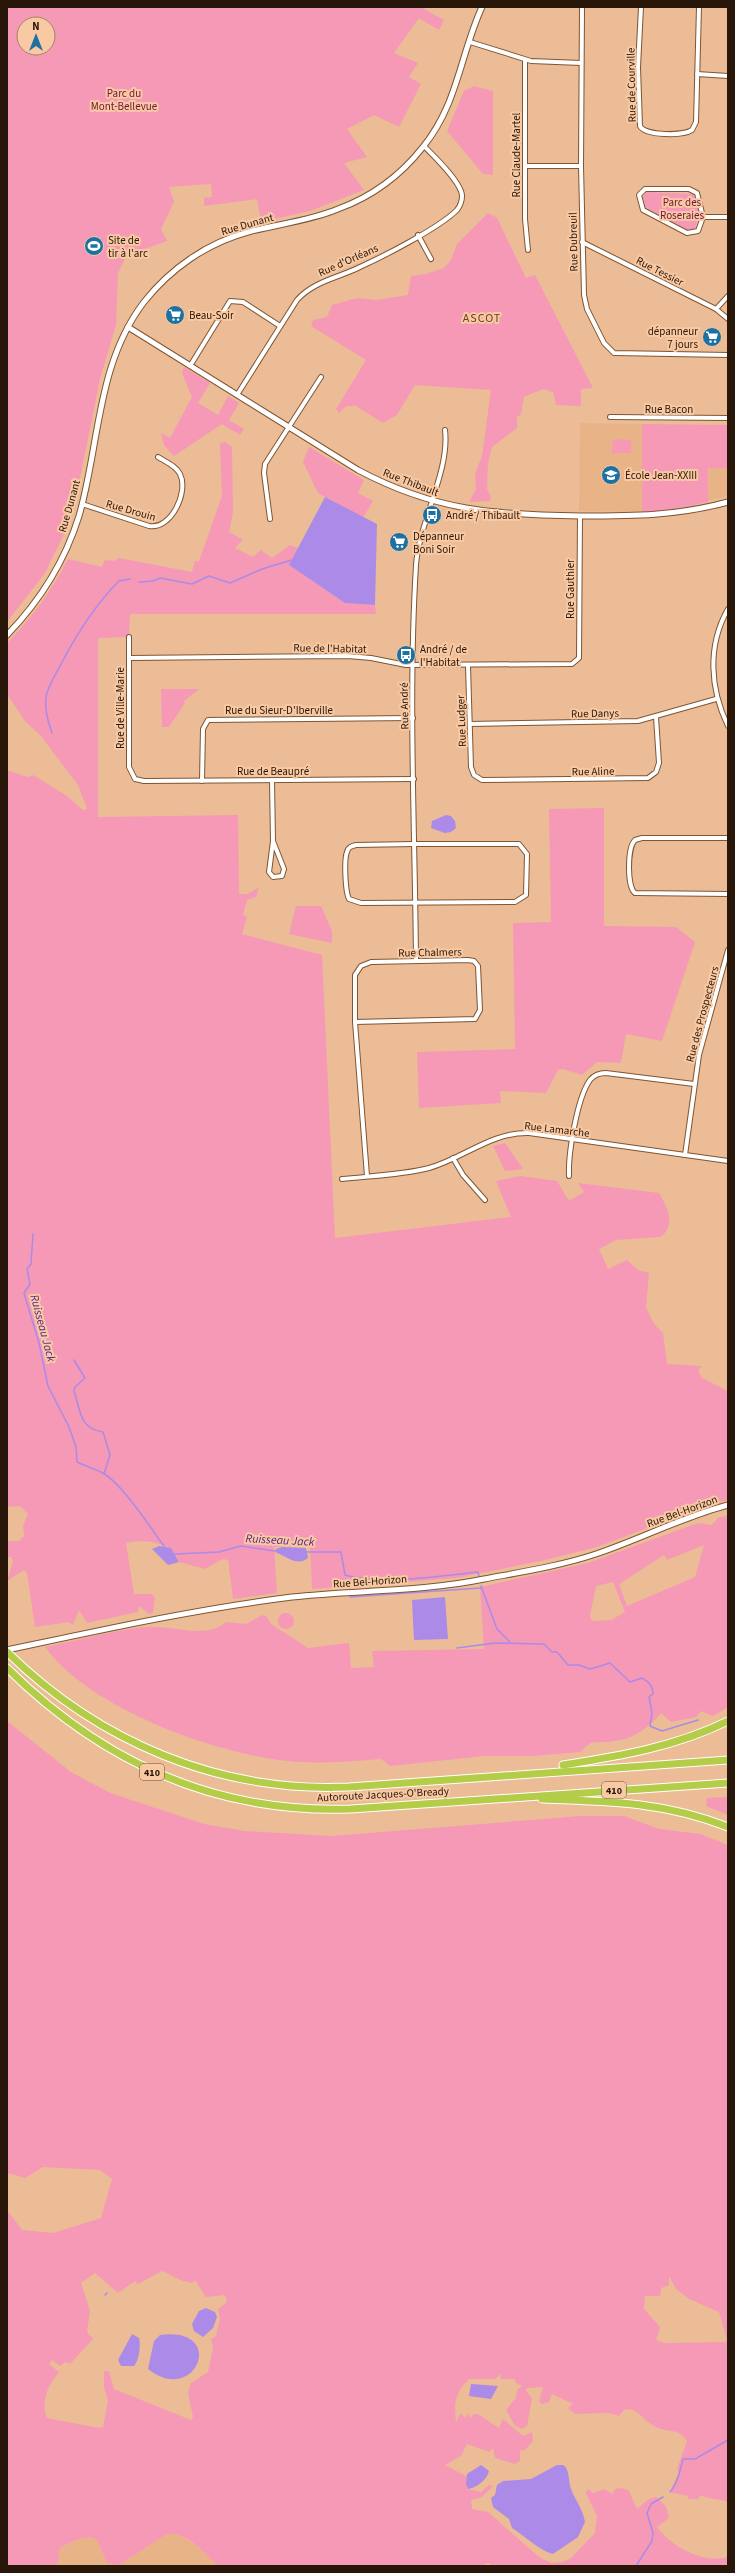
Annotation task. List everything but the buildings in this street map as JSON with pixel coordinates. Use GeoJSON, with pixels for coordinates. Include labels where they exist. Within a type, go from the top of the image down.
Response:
{"type":"FeatureCollection","features":[{"type":"Feature","properties":{"kind":"highway","name":"Autoroute Jacques-O'Bready"},"geometry":{"type":"LineString","coordinates":[[9,1653],[58,1696],[109,1730],[169,1759],[224,1776],[270,1784],[324,1787],[728,1760]]}},
{"type":"Feature","properties":{"kind":"highway","name":"Autoroute Jacques-O'Bready"},"geometry":{"type":"LineString","coordinates":[[7,1668],[59,1715],[109,1749],[159,1775],[213,1794],[269,1806],[325,1810],[728,1783]]}},
{"type":"Feature","properties":{"kind":"highway"},"geometry":{"type":"LineString","coordinates":[[516,1773],[649,1750],[693,1737],[728,1721]]}},
{"type":"Feature","properties":{"kind":"highway"},"geometry":{"type":"LineString","coordinates":[[500,1798],[650,1804],[688,1813],[728,1827]]}},
{"type":"Feature","properties":{"kind":"street","name":"Rue Dunant"},"geometry":{"type":"LineString","coordinates":[[7,635],[34,604],[52,577],[74,530],[82,504],[108,376],[115,353],[128,327],[156,288],[194,256],[233,237],[316,216],[350,204],[391,180],[424,146],[450,103],[482,7]]}},
{"type":"Feature","properties":{"kind":"street","name":"Rue Dubreuil"},"geometry":{"type":"LineString","coordinates":[[582,7],[581,166],[582,242],[585,302],[609,350],[619,354],[728,355]]}},
{"type":"Feature","properties":{"kind":"street","name":"Rue de Courville"},"geometry":{"type":"LineString","coordinates":[[641,7],[638,67],[639,121],[641,129],[650,133],[677,133],[692,130],[696,122],[699,7]]}},
{"type":"Feature","properties":{"kind":"street"},"geometry":{"type":"LineString","coordinates":[[470,42],[525,60],[581,63]]}},
{"type":"Feature","properties":{"kind":"street","name":"Rue Claude-Martel"},"geometry":{"type":"LineString","coordinates":[[525,60],[528,250]]}},
{"type":"Feature","properties":{"kind":"street"},"geometry":{"type":"LineString","coordinates":[[697,74],[728,76]]}},
{"type":"Feature","properties":{"kind":"street","name":"Rue d'Orléans"},"geometry":{"type":"LineString","coordinates":[[237,395],[297,300],[311,288],[360,268],[418,235],[457,209],[462,196],[459,186],[424,146]]}},
{"type":"Feature","properties":{"kind":"street"},"geometry":{"type":"LineString","coordinates":[[526,166],[581,166]]}},
{"type":"Feature","properties":{"kind":"street"},"geometry":{"type":"LineString","coordinates":[[645,189],[692,190],[699,196],[703,216],[698,231],[691,234],[687,233],[643,210],[639,195],[645,189]]}},
{"type":"Feature","properties":{"kind":"street"},"geometry":{"type":"LineString","coordinates":[[703,216],[728,217]]}},
{"type":"Feature","properties":{"kind":"street"},"geometry":{"type":"LineString","coordinates":[[418,235],[431,259]]}},
{"type":"Feature","properties":{"kind":"street","name":"Rue Tessier"},"geometry":{"type":"LineString","coordinates":[[582,242],[716,309],[728,319]]}},
{"type":"Feature","properties":{"kind":"street"},"geometry":{"type":"LineString","coordinates":[[716,309],[728,296]]}},
{"type":"Feature","properties":{"kind":"street"},"geometry":{"type":"LineString","coordinates":[[190,366],[230,301],[243,302],[280,326]]}},
{"type":"Feature","properties":{"kind":"street","name":"Rue Thibault"},"geometry":{"type":"LineString","coordinates":[[128,327],[368,475],[431,501],[496,514],[580,516],[659,516],[728,502]]}},
{"type":"Feature","properties":{"kind":"street"},"geometry":{"type":"LineString","coordinates":[[270,519],[264,469],[269,456],[321,377]]}},
{"type":"Feature","properties":{"kind":"street","name":"Rue Bacon"},"geometry":{"type":"LineString","coordinates":[[610,417],[728,418]]}},
{"type":"Feature","properties":{"kind":"street","name":"Rue André"},"geometry":{"type":"LineString","coordinates":[[416,961],[412,665],[417,553],[444,456],[445,430]]}},
{"type":"Feature","properties":{"kind":"street","name":"Rue Drouin"},"geometry":{"type":"LineString","coordinates":[[82,504],[149,526],[158,527],[166,523],[174,513],[182,488],[182,480],[174,467],[158,457]]}},
{"type":"Feature","properties":{"kind":"street","name":"Rue Gauthier"},"geometry":{"type":"LineString","coordinates":[[578,661],[580,658],[580,516]]}},
{"type":"Feature","properties":{"kind":"street"},"geometry":{"type":"LineString","coordinates":[[728,609],[716,642],[714,683],[716,699],[728,726]]}},
{"type":"Feature","properties":{"kind":"street","name":"Rue de Ville-Marie"},"geometry":{"type":"LineString","coordinates":[[129,637],[129,767],[133,777]]}},
{"type":"Feature","properties":{"kind":"street","name":"Rue de l'Habitat"},"geometry":{"type":"LineString","coordinates":[[129,658],[348,656],[412,665],[468,666],[572,664],[578,661]]}},
{"type":"Feature","properties":{"kind":"street","name":"Rue Ludger"},"geometry":{"type":"LineString","coordinates":[[468,666],[471,767],[474,775]]}},
{"type":"Feature","properties":{"kind":"street","name":"Rue Danys"},"geometry":{"type":"LineString","coordinates":[[470,724],[626,722],[656,717],[716,699]]}},
{"type":"Feature","properties":{"kind":"street","name":"Rue Aline"},"geometry":{"type":"LineString","coordinates":[[474,775],[477,778],[487,781],[648,778],[654,776],[658,768],[656,717]]}},
{"type":"Feature","properties":{"kind":"street","name":"Rue du Sieur-D'Iberville"},"geometry":{"type":"LineString","coordinates":[[202,781],[203,729],[208,720],[413,718]]}},
{"type":"Feature","properties":{"kind":"street","name":"Rue de Beaupré"},"geometry":{"type":"LineString","coordinates":[[133,777],[141,781],[414,780]]}},
{"type":"Feature","properties":{"kind":"street"},"geometry":{"type":"LineString","coordinates":[[272,780],[273,841],[269,872],[272,877],[278,878],[284,872],[273,841]]}},
{"type":"Feature","properties":{"kind":"street"},"geometry":{"type":"LineString","coordinates":[[728,838],[642,838],[635,840],[630,849],[630,885],[635,893],[728,894]]}},
{"type":"Feature","properties":{"kind":"street"},"geometry":{"type":"LineString","coordinates":[[514,843],[522,846],[527,854],[527,891],[520,901],[355,903],[349,899],[346,892],[346,854],[349,848],[356,845],[414,844],[514,843]]}},
{"type":"Feature","properties":{"kind":"street","name":"Rue des Prospecteurs"},"geometry":{"type":"LineString","coordinates":[[685,1155],[700,1049],[728,950]]}},
{"type":"Feature","properties":{"kind":"street","name":"Rue Chalmers"},"geometry":{"type":"LineString","coordinates":[[355,1022],[472,1020],[478,1016],[480,1010],[479,969],[476,963],[468,960],[378,961],[361,966],[354,980],[355,1022],[367,1176]]}},
{"type":"Feature","properties":{"kind":"street"},"geometry":{"type":"LineString","coordinates":[[723,968],[728,970]]}},
{"type":"Feature","properties":{"kind":"street"},"geometry":{"type":"LineString","coordinates":[[570,1176],[572,1139],[587,1085],[597,1075],[611,1073],[694,1084]]}},
{"type":"Feature","properties":{"kind":"street","name":"Rue Lamarche"},"geometry":{"type":"LineString","coordinates":[[342,1179],[421,1170],[453,1158],[493,1138],[507,1134],[529,1133],[728,1161]]}},
{"type":"Feature","properties":{"kind":"street"},"geometry":{"type":"LineString","coordinates":[[453,1158],[463,1175],[485,1200]]}},
{"type":"Feature","properties":{"kind":"street","name":"Rue Bel-Horizon"},"geometry":{"type":"LineString","coordinates":[[9,1653],[152,1620],[283,1598],[439,1586],[482,1580],[586,1557],[680,1520],[728,1505]]}},
{"type":"Feature","properties":{"kind":"shaded area","name":"École Jean-XXIII"},"geometry":{"type":"Polygon","coordinates":[[[580,423],[642,424],[642,512],[579,511],[580,423]]]}},
{"type":"Feature","properties":{"kind":"shaded area"},"geometry":{"type":"Polygon","coordinates":[[[709,450],[728,450],[728,496],[708,501],[709,450]]]}},
{"type":"Feature","properties":{"kind":"shaded area"},"geometry":{"type":"Polygon","coordinates":[[[325,497],[377,524],[375,605],[345,603],[289,565],[325,497]]]}},
{"type":"Feature","properties":{"kind":"shaded area"},"geometry":{"type":"Polygon","coordinates":[[[446,815],[451,816],[455,821],[456,828],[451,832],[445,833],[431,828],[432,821],[446,815]]]}},
{"type":"Feature","properties":{"kind":"shaded area"},"geometry":{"type":"Polygon","coordinates":[[[159,1546],[171,1548],[179,1562],[168,1565],[152,1549],[159,1546]]]}},
{"type":"Feature","properties":{"kind":"shaded area"},"geometry":{"type":"Polygon","coordinates":[[[282,1547],[306,1548],[308,1558],[296,1561],[275,1552],[276,1549],[282,1547]]]}},
{"type":"Feature","properties":{"kind":"shaded area"},"geometry":{"type":"Polygon","coordinates":[[[445,1597],[448,1639],[414,1640],[412,1600],[445,1597]]]}},
{"type":"Feature","properties":{"kind":"shaded area"},"geometry":{"type":"Polygon","coordinates":[[[206,2308],[215,2312],[217,2317],[213,2328],[203,2337],[194,2331],[192,2324],[199,2311],[206,2308]]]}},
{"type":"Feature","properties":{"kind":"shaded area"},"geometry":{"type":"Polygon","coordinates":[[[132,2334],[139,2338],[140,2341],[136,2364],[134,2366],[121,2366],[118,2360],[132,2334]]]}},
{"type":"Feature","properties":{"kind":"shaded area"},"geometry":{"type":"Polygon","coordinates":[[[160,2335],[181,2335],[194,2342],[199,2352],[198,2363],[191,2373],[180,2378],[165,2378],[148,2369],[154,2341],[160,2335]]]}},
{"type":"Feature","properties":{"kind":"shaded area"},"geometry":{"type":"Polygon","coordinates":[[[471,2384],[498,2386],[491,2399],[469,2396],[471,2384]]]}},
{"type":"Feature","properties":{"kind":"shaded area"},"geometry":{"type":"Polygon","coordinates":[[[481,2465],[489,2471],[488,2474],[481,2483],[468,2489],[466,2484],[467,2474],[481,2465]]]}},
{"type":"Feature","properties":{"kind":"shaded area"},"geometry":{"type":"Polygon","coordinates":[[[557,2465],[563,2465],[567,2469],[571,2489],[583,2513],[585,2522],[578,2537],[553,2554],[538,2547],[512,2528],[509,2519],[493,2507],[491,2498],[495,2495],[497,2485],[503,2481],[531,2479],[557,2465]]]}},
{"type":"Feature","properties":{"kind":"shaded area"},"geometry":{"type":"Polygon","coordinates":[[[173,2533],[180,2535],[197,2546],[218,2566],[57,2566],[60,2548],[80,2539],[94,2537],[97,2540],[107,2563],[167,2534],[173,2533]]]}},
{"type":"Feature","properties":{"kind":"green space","name":"Parc du Mont-Bellevue"},"geometry":{"type":"Polygon","coordinates":[[[7,7],[425,7],[424,9],[444,20],[439,30],[419,18],[394,53],[418,63],[409,77],[421,84],[399,127],[374,115],[347,129],[367,157],[344,163],[364,190],[310,211],[261,222],[257,199],[204,206],[204,198],[212,197],[211,184],[169,187],[174,202],[161,229],[167,241],[127,255],[118,273],[116,325],[100,379],[77,493],[68,526],[45,573],[7,622],[7,7]]]}},
{"type":"Feature","properties":{"kind":"green space"},"geometry":{"type":"Polygon","coordinates":[[[474,86],[493,91],[493,175],[483,174],[447,131],[464,91],[474,86]]]}},
{"type":"Feature","properties":{"kind":"green space","name":"Parc des Roseraies"},"geometry":{"type":"Polygon","coordinates":[[[646,192],[694,194],[699,210],[695,230],[689,231],[645,207],[643,197],[646,192]]]}},
{"type":"Feature","properties":{"kind":"green space"},"geometry":{"type":"Polygon","coordinates":[[[488,213],[497,218],[526,278],[535,275],[593,388],[581,389],[581,406],[556,405],[553,392],[543,389],[524,397],[521,414],[517,417],[517,428],[492,447],[488,463],[487,489],[491,497],[490,501],[469,502],[476,489],[475,474],[482,456],[491,390],[415,385],[397,415],[383,423],[356,406],[346,406],[339,413],[336,409],[366,360],[311,326],[313,320],[327,317],[332,305],[357,298],[376,300],[408,295],[411,276],[426,274],[444,268],[451,260],[457,244],[488,213]]]}},
{"type":"Feature","properties":{"kind":"green space"},"geometry":{"type":"Polygon","coordinates":[[[184,367],[210,383],[198,403],[218,415],[228,396],[239,403],[229,420],[244,429],[240,435],[222,424],[174,456],[164,445],[161,433],[170,438],[192,397],[182,373],[184,367]]]}},
{"type":"Feature","properties":{"kind":"green space"},"geometry":{"type":"Polygon","coordinates":[[[642,424],[728,425],[728,468],[708,468],[708,502],[669,510],[642,512],[642,424]]]}},
{"type":"Feature","properties":{"kind":"green space"},"geometry":{"type":"Polygon","coordinates":[[[613,439],[631,440],[631,453],[612,453],[613,439]]]}},
{"type":"Feature","properties":{"kind":"green space"},"geometry":{"type":"Polygon","coordinates":[[[225,442],[232,447],[233,512],[229,532],[243,540],[235,548],[253,557],[261,550],[272,558],[290,545],[298,548],[289,565],[345,603],[375,605],[376,614],[130,614],[129,637],[98,638],[98,817],[238,815],[239,894],[248,894],[259,887],[256,897],[247,900],[243,915],[247,917],[242,934],[322,955],[335,1238],[511,1217],[496,1181],[520,1176],[557,1181],[569,1201],[584,1192],[578,1183],[659,1193],[669,1216],[668,1227],[660,1237],[616,1240],[599,1249],[608,1269],[627,1260],[638,1270],[649,1273],[646,1307],[654,1324],[663,1333],[667,1364],[702,1366],[698,1370],[702,1378],[728,1391],[728,1500],[710,1504],[597,1547],[541,1561],[456,1578],[312,1589],[310,1545],[274,1547],[277,1593],[233,1599],[228,1560],[223,1559],[205,1569],[179,1562],[170,1550],[157,1543],[141,1541],[126,1543],[134,1594],[152,1594],[155,1598],[153,1613],[149,1614],[139,1606],[138,1612],[87,1623],[79,1610],[73,1625],[69,1622],[35,1627],[27,1573],[24,1570],[7,1581],[13,1561],[11,1557],[7,1557],[7,1541],[19,1541],[24,1536],[23,1526],[28,1514],[20,1506],[7,1507],[7,770],[27,777],[33,775],[67,796],[83,810],[87,809],[78,785],[40,735],[25,721],[7,694],[7,643],[25,624],[41,603],[68,559],[102,567],[105,560],[114,561],[119,558],[192,572],[195,561],[199,561],[222,496],[220,443],[225,442]]]}},
{"type":"Feature","properties":{"kind":"green space"},"geometry":{"type":"Polygon","coordinates":[[[309,447],[364,480],[358,493],[373,501],[363,518],[318,493],[303,462],[309,447]]]}},
{"type":"Feature","properties":{"kind":"green space"},"geometry":{"type":"Polygon","coordinates":[[[161,689],[199,689],[184,701],[185,703],[169,727],[162,727],[161,689]]]}},
{"type":"Feature","properties":{"kind":"green space"},"geometry":{"type":"Polygon","coordinates":[[[604,808],[604,926],[676,927],[695,942],[662,1041],[626,1034],[621,1063],[597,1062],[582,1075],[563,1069],[558,1070],[546,1093],[500,1091],[501,1103],[419,1108],[417,1052],[515,1049],[513,923],[551,922],[549,809],[604,808]]]}},
{"type":"Feature","properties":{"kind":"green space"},"geometry":{"type":"Polygon","coordinates":[[[296,906],[321,906],[332,931],[332,943],[289,934],[296,906]]]}},
{"type":"Feature","properties":{"kind":"green space"},"geometry":{"type":"Polygon","coordinates":[[[505,1143],[523,1169],[505,1171],[493,1146],[505,1143]]]}},
{"type":"Feature","properties":{"kind":"green space"},"geometry":{"type":"Polygon","coordinates":[[[728,1515],[728,1707],[713,1716],[701,1711],[696,1717],[671,1722],[661,1713],[641,1732],[629,1738],[612,1742],[590,1743],[580,1752],[533,1756],[485,1756],[390,1766],[381,1759],[340,1762],[299,1762],[272,1759],[213,1745],[148,1721],[89,1688],[64,1668],[45,1647],[136,1628],[157,1627],[199,1631],[209,1630],[226,1622],[246,1624],[262,1615],[267,1617],[271,1624],[308,1648],[349,1643],[351,1668],[374,1667],[372,1651],[484,1649],[480,1587],[588,1563],[698,1523],[712,1525],[718,1518],[728,1515]],[[704,1545],[667,1560],[664,1555],[619,1584],[627,1606],[695,1577],[704,1545]],[[613,1582],[596,1586],[590,1616],[592,1621],[611,1620],[625,1612],[613,1582]]]}},
{"type":"Feature","properties":{"kind":"green space"},"geometry":{"type":"Polygon","coordinates":[[[283,1613],[289,1613],[294,1618],[292,1627],[289,1629],[283,1629],[278,1624],[278,1618],[283,1613]]]}},
{"type":"Feature","properties":{"kind":"green space"},"geometry":{"type":"Polygon","coordinates":[[[7,1721],[71,1772],[110,1793],[204,1824],[244,1831],[332,1836],[580,1816],[624,1816],[659,1829],[700,1834],[728,1845],[728,2502],[707,2498],[701,2495],[698,2499],[688,2499],[688,2496],[670,2492],[679,2472],[677,2469],[687,2441],[676,2432],[658,2428],[650,2424],[630,2409],[625,2409],[619,2416],[608,2413],[575,2414],[568,2408],[573,2404],[552,2394],[549,2402],[542,2404],[539,2401],[543,2387],[527,2388],[526,2391],[532,2398],[527,2426],[522,2429],[515,2426],[506,2410],[516,2398],[517,2390],[522,2386],[516,2383],[515,2379],[501,2379],[500,2374],[495,2379],[469,2379],[460,2390],[456,2399],[456,2422],[461,2413],[465,2418],[469,2413],[470,2419],[474,2414],[478,2414],[499,2428],[503,2419],[523,2436],[532,2432],[533,2441],[525,2450],[520,2451],[520,2461],[515,2464],[495,2458],[493,2448],[489,2452],[467,2444],[461,2456],[445,2465],[466,2476],[468,2489],[481,2492],[489,2485],[493,2486],[482,2497],[471,2500],[472,2509],[488,2512],[539,2557],[551,2563],[562,2562],[571,2558],[595,2533],[597,2516],[586,2493],[588,2489],[593,2493],[604,2489],[612,2494],[615,2489],[622,2488],[629,2491],[637,2509],[649,2499],[656,2497],[666,2506],[669,2518],[657,2527],[679,2547],[698,2556],[718,2559],[728,2557],[728,2566],[494,2566],[488,2563],[481,2566],[218,2566],[189,2540],[175,2534],[167,2534],[119,2565],[107,2563],[97,2540],[93,2538],[84,2538],[60,2548],[57,2566],[7,2566],[7,2210],[22,2230],[53,2233],[101,2218],[112,2179],[100,2170],[43,2167],[25,2178],[7,2173],[7,1721]],[[162,2271],[138,2284],[135,2281],[118,2293],[95,2273],[81,2283],[90,2311],[87,2332],[93,2339],[70,2364],[65,2362],[60,2366],[52,2360],[49,2364],[59,2372],[46,2394],[44,2406],[47,2418],[99,2428],[103,2427],[108,2400],[104,2387],[104,2371],[109,2371],[114,2389],[191,2420],[193,2417],[188,2393],[191,2383],[208,2372],[213,2349],[211,2339],[216,2336],[220,2319],[218,2309],[225,2304],[227,2299],[224,2295],[206,2297],[195,2280],[192,2283],[180,2280],[162,2271]],[[669,2276],[669,2285],[661,2288],[660,2296],[645,2296],[644,2309],[660,2327],[656,2340],[665,2343],[725,2342],[727,2340],[719,2312],[689,2299],[676,2289],[669,2276]]]}},
{"type":"Feature","properties":{"kind":"green space"},"geometry":{"type":"Polygon","coordinates":[[[728,1797],[728,1815],[706,1806],[707,1798],[728,1797]]]}},
{"type":"Feature","properties":{"kind":"waterway"},"geometry":{"type":"LineString","coordinates":[[139,582],[153,581],[160,578],[192,584],[209,576],[230,583],[262,569],[292,560]]}},
{"type":"Feature","properties":{"kind":"waterway"},"geometry":{"type":"LineString","coordinates":[[52,733],[46,706],[47,693],[52,681],[72,643],[101,600],[119,581],[130,579]]}},
{"type":"Feature","properties":{"kind":"waterway","name":"Ruisseau Jack"},"geometry":{"type":"LineString","coordinates":[[33,1234],[31,1264],[27,1269],[30,1284],[24,1293],[39,1343],[48,1386],[69,1427],[76,1447],[77,1462],[103,1473],[111,1479],[128,1497],[165,1548]]}},
{"type":"Feature","properties":{"kind":"waterway"},"geometry":{"type":"LineString","coordinates":[[74,1360],[85,1378],[75,1387],[74,1391],[82,1418],[89,1427],[103,1432],[110,1455],[104,1474]]}},
{"type":"Feature","properties":{"kind":"waterway","name":"Ruisseau Jack"},"geometry":{"type":"LineString","coordinates":[[175,1554],[219,1552],[241,1546],[275,1551]]}},
{"type":"Feature","properties":{"kind":"waterway","name":"Ruisseau Jack"},"geometry":{"type":"LineString","coordinates":[[307,1552],[341,1552],[345,1575],[359,1578],[393,1580],[478,1572],[479,1576]]}},
{"type":"Feature","properties":{"kind":"waterway","name":"Ruisseau Jack"},"geometry":{"type":"LineString","coordinates":[[481,1586],[497,1629],[510,1642]]}},
{"type":"Feature","properties":{"kind":"waterway"},"geometry":{"type":"LineString","coordinates":[[350,1597],[481,1588]]}},
{"type":"Feature","properties":{"kind":"waterway","name":"Ruisseau Jack"},"geometry":{"type":"LineString","coordinates":[[457,1648],[495,1643],[544,1644],[552,1652],[557,1652],[568,1665],[579,1665],[590,1669],[610,1663],[630,1682],[642,1678],[650,1684],[653,1694],[649,1697],[652,1713],[650,1726],[662,1731],[698,1720]]}},
{"type":"Feature","properties":{"kind":"waterway"},"geometry":{"type":"LineString","coordinates":[[670,2492],[676,2481],[683,2459],[695,2459],[728,2440]]}},
{"type":"Feature","properties":{"kind":"waterway"},"geometry":{"type":"LineString","coordinates":[[636,2566],[652,2541],[653,2533],[647,2513],[651,2504],[663,2497]]}},
{"type":"Feature","properties":{"kind":"place","name":"Site de tir à l'arc"},"geometry":{"type":"Point","coordinates":[94,246]}},
{"type":"Feature","properties":{"kind":"place","name":"Beau-Soir"},"geometry":{"type":"Point","coordinates":[175,315]}},
{"type":"Feature","properties":{"kind":"place","name":"dépanneur 7 jours"},"geometry":{"type":"Point","coordinates":[712,337]}},
{"type":"Feature","properties":{"kind":"place","name":"École Jean-XXIII"},"geometry":{"type":"Point","coordinates":[611,475]}},
{"type":"Feature","properties":{"kind":"place","name":"André / Thibault"},"geometry":{"type":"Point","coordinates":[432,515]}},
{"type":"Feature","properties":{"kind":"place","name":"Dépanneur Boni Soir"},"geometry":{"type":"Point","coordinates":[399,542]}},
{"type":"Feature","properties":{"kind":"place","name":"André / de l'Habitat"},"geometry":{"type":"Point","coordinates":[406,655]}},
{"type":"Feature","properties":{"kind":"district","name":"ASCOT"},"geometry":{"type":"Point","coordinates":[482,318]}}]}
